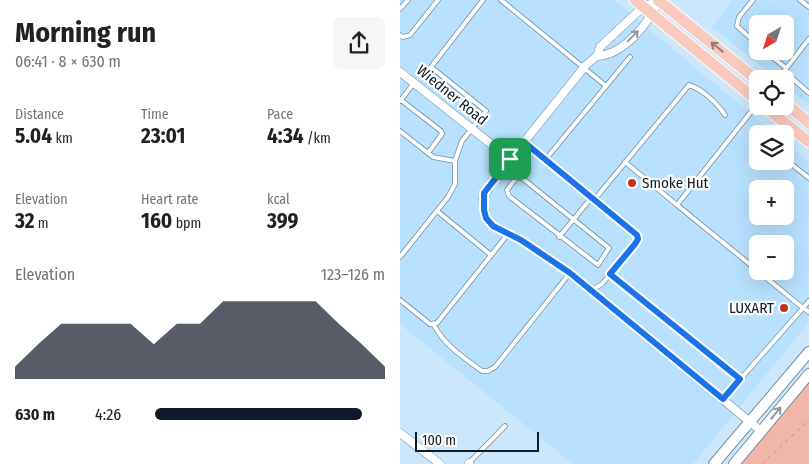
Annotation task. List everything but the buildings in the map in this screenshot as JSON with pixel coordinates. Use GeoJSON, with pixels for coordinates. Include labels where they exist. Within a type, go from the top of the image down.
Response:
{"type":"FeatureCollection","features":[{"type":"Feature","properties":{"kind":"main road"},"geometry":{"type":"LineString","coordinates":[[658,0],[749,74]]}},
{"type":"Feature","properties":{"kind":"main road"},"geometry":{"type":"LineString","coordinates":[[639,3],[749,95]]}},
{"type":"Feature","properties":{"kind":"main road"},"geometry":{"type":"LineString","coordinates":[[794,110],[809,123]]}},
{"type":"Feature","properties":{"kind":"main road"},"geometry":{"type":"LineString","coordinates":[[775,115],[809,142]]}},
{"type":"Feature","properties":{"kind":"main road"},"geometry":{"type":"LineString","coordinates":[[714,464],[809,352]]}},
{"type":"Feature","properties":{"kind":"main road"},"geometry":{"type":"LineString","coordinates":[[734,464],[809,374]]}},
{"type":"Feature","properties":{"kind":"street"},"geometry":{"type":"LineString","coordinates":[[597,56],[607,56],[631,39],[653,15],[658,0],[639,3],[600,46],[597,56],[584,68],[510,159],[492,182],[483,199],[486,218],[493,226],[570,273],[761,431]]}},
{"type":"Feature","properties":{"kind":"street","name":"Wiedner Road"},"geometry":{"type":"LineString","coordinates":[[400,72],[510,159]]}},
{"type":"Feature","properties":{"kind":"street"},"geometry":{"type":"LineString","coordinates":[[400,433],[440,464]]}},
{"type":"Feature","properties":{"kind":"lane"},"geometry":{"type":"LineString","coordinates":[[400,9],[408,0]]}},
{"type":"Feature","properties":{"kind":"lane"},"geometry":{"type":"LineString","coordinates":[[400,35],[403,38],[410,35],[438,0]]}},
{"type":"Feature","properties":{"kind":"lane"},"geometry":{"type":"LineString","coordinates":[[400,256],[437,211],[454,184],[455,161],[462,141],[486,111],[431,67],[483,0]]}},
{"type":"Feature","properties":{"kind":"lane"},"geometry":{"type":"LineString","coordinates":[[501,0],[606,86]]}},
{"type":"Feature","properties":{"kind":"lane"},"geometry":{"type":"LineString","coordinates":[[749,37],[737,26],[739,17],[753,0]]}},
{"type":"Feature","properties":{"kind":"lane"},"geometry":{"type":"LineString","coordinates":[[800,0],[809,7]]}},
{"type":"Feature","properties":{"kind":"lane"},"geometry":{"type":"LineString","coordinates":[[775,60],[785,70],[809,39]]}},
{"type":"Feature","properties":{"kind":"lane"},"geometry":{"type":"LineString","coordinates":[[546,159],[630,56]]}},
{"type":"Feature","properties":{"kind":"lane"},"geometry":{"type":"LineString","coordinates":[[794,79],[809,93]]}},
{"type":"Feature","properties":{"kind":"lane"},"geometry":{"type":"LineString","coordinates":[[414,82],[401,100],[441,131],[440,138],[428,153]]}},
{"type":"Feature","properties":{"kind":"lane"},"geometry":{"type":"LineString","coordinates":[[559,237],[689,85],[696,87],[711,99],[725,115]]}},
{"type":"Feature","properties":{"kind":"lane"},"geometry":{"type":"LineString","coordinates":[[677,205],[749,113]]}},
{"type":"Feature","properties":{"kind":"lane"},"geometry":{"type":"LineString","coordinates":[[400,131],[433,157],[455,161]]}},
{"type":"Feature","properties":{"kind":"lane"},"geometry":{"type":"LineString","coordinates":[[524,142],[637,235],[638,239],[635,244],[602,284],[592,291]]}},
{"type":"Feature","properties":{"kind":"lane"},"geometry":{"type":"LineString","coordinates":[[625,162],[749,264]]}},
{"type":"Feature","properties":{"kind":"lane"},"geometry":{"type":"LineString","coordinates":[[794,166],[809,178]]}},
{"type":"Feature","properties":{"kind":"lane"},"geometry":{"type":"LineString","coordinates":[[516,178],[522,178],[574,219],[609,248],[608,252],[598,265],[594,264],[559,237],[509,196],[507,190],[516,178]]}},
{"type":"Feature","properties":{"kind":"lane"},"geometry":{"type":"LineString","coordinates":[[437,211],[491,255]]}},
{"type":"Feature","properties":{"kind":"lane"},"geometry":{"type":"LineString","coordinates":[[434,324],[442,317],[508,234]]}},
{"type":"Feature","properties":{"kind":"lane"},"geometry":{"type":"LineString","coordinates":[[400,300],[434,324],[438,334],[449,345],[482,370],[488,371],[495,367],[570,273]]}},
{"type":"Feature","properties":{"kind":"lane"},"geometry":{"type":"LineString","coordinates":[[610,274],[740,379]]}},
{"type":"Feature","properties":{"kind":"lane"},"geometry":{"type":"LineString","coordinates":[[769,280],[809,312]]}},
{"type":"Feature","properties":{"kind":"lane"},"geometry":{"type":"LineString","coordinates":[[723,399],[809,301]]}},
{"type":"Feature","properties":{"kind":"lane"},"geometry":{"type":"LineString","coordinates":[[469,464],[505,426]]}},
{"type":"Feature","properties":{"kind":"path"},"geometry":{"type":"LineString","coordinates":[[762,464],[809,420]]}},
{"type":"Feature","properties":{"kind":"shaded area"},"geometry":{"type":"Polygon","coordinates":[[[400,0],[614,0],[749,112],[749,115],[752,115],[764,125],[749,125],[749,170],[794,170],[794,150],[809,162],[809,322],[693,464],[573,464],[400,324],[400,0]]]}},
{"type":"Feature","properties":{"kind":"shaded area"},"geometry":{"type":"Polygon","coordinates":[[[732,0],[809,0],[809,105],[794,92],[794,70],[766,70],[753,60],[794,60],[794,15],[749,15],[749,57],[712,27],[732,0]]]}},
{"type":"Feature","properties":{"kind":"shaded area"},"geometry":{"type":"Polygon","coordinates":[[[809,382],[809,464],[741,464],[809,382]]]}},
{"type":"Feature","properties":{"kind":"place","name":"Smoke Hut"},"geometry":{"type":"Point","coordinates":[632,183]}},
{"type":"Feature","properties":{"kind":"place","name":"LUXART"},"geometry":{"type":"Point","coordinates":[784,308]}},
{"type":"Feature","properties":{"kind":"route"},"geometry":{"type":"LineString","coordinates":[[524,142],[634,231],[638,239],[610,274],[740,379],[723,399],[570,273],[521,240],[493,226],[486,218],[484,193],[510,159],[524,142]]}}]}
